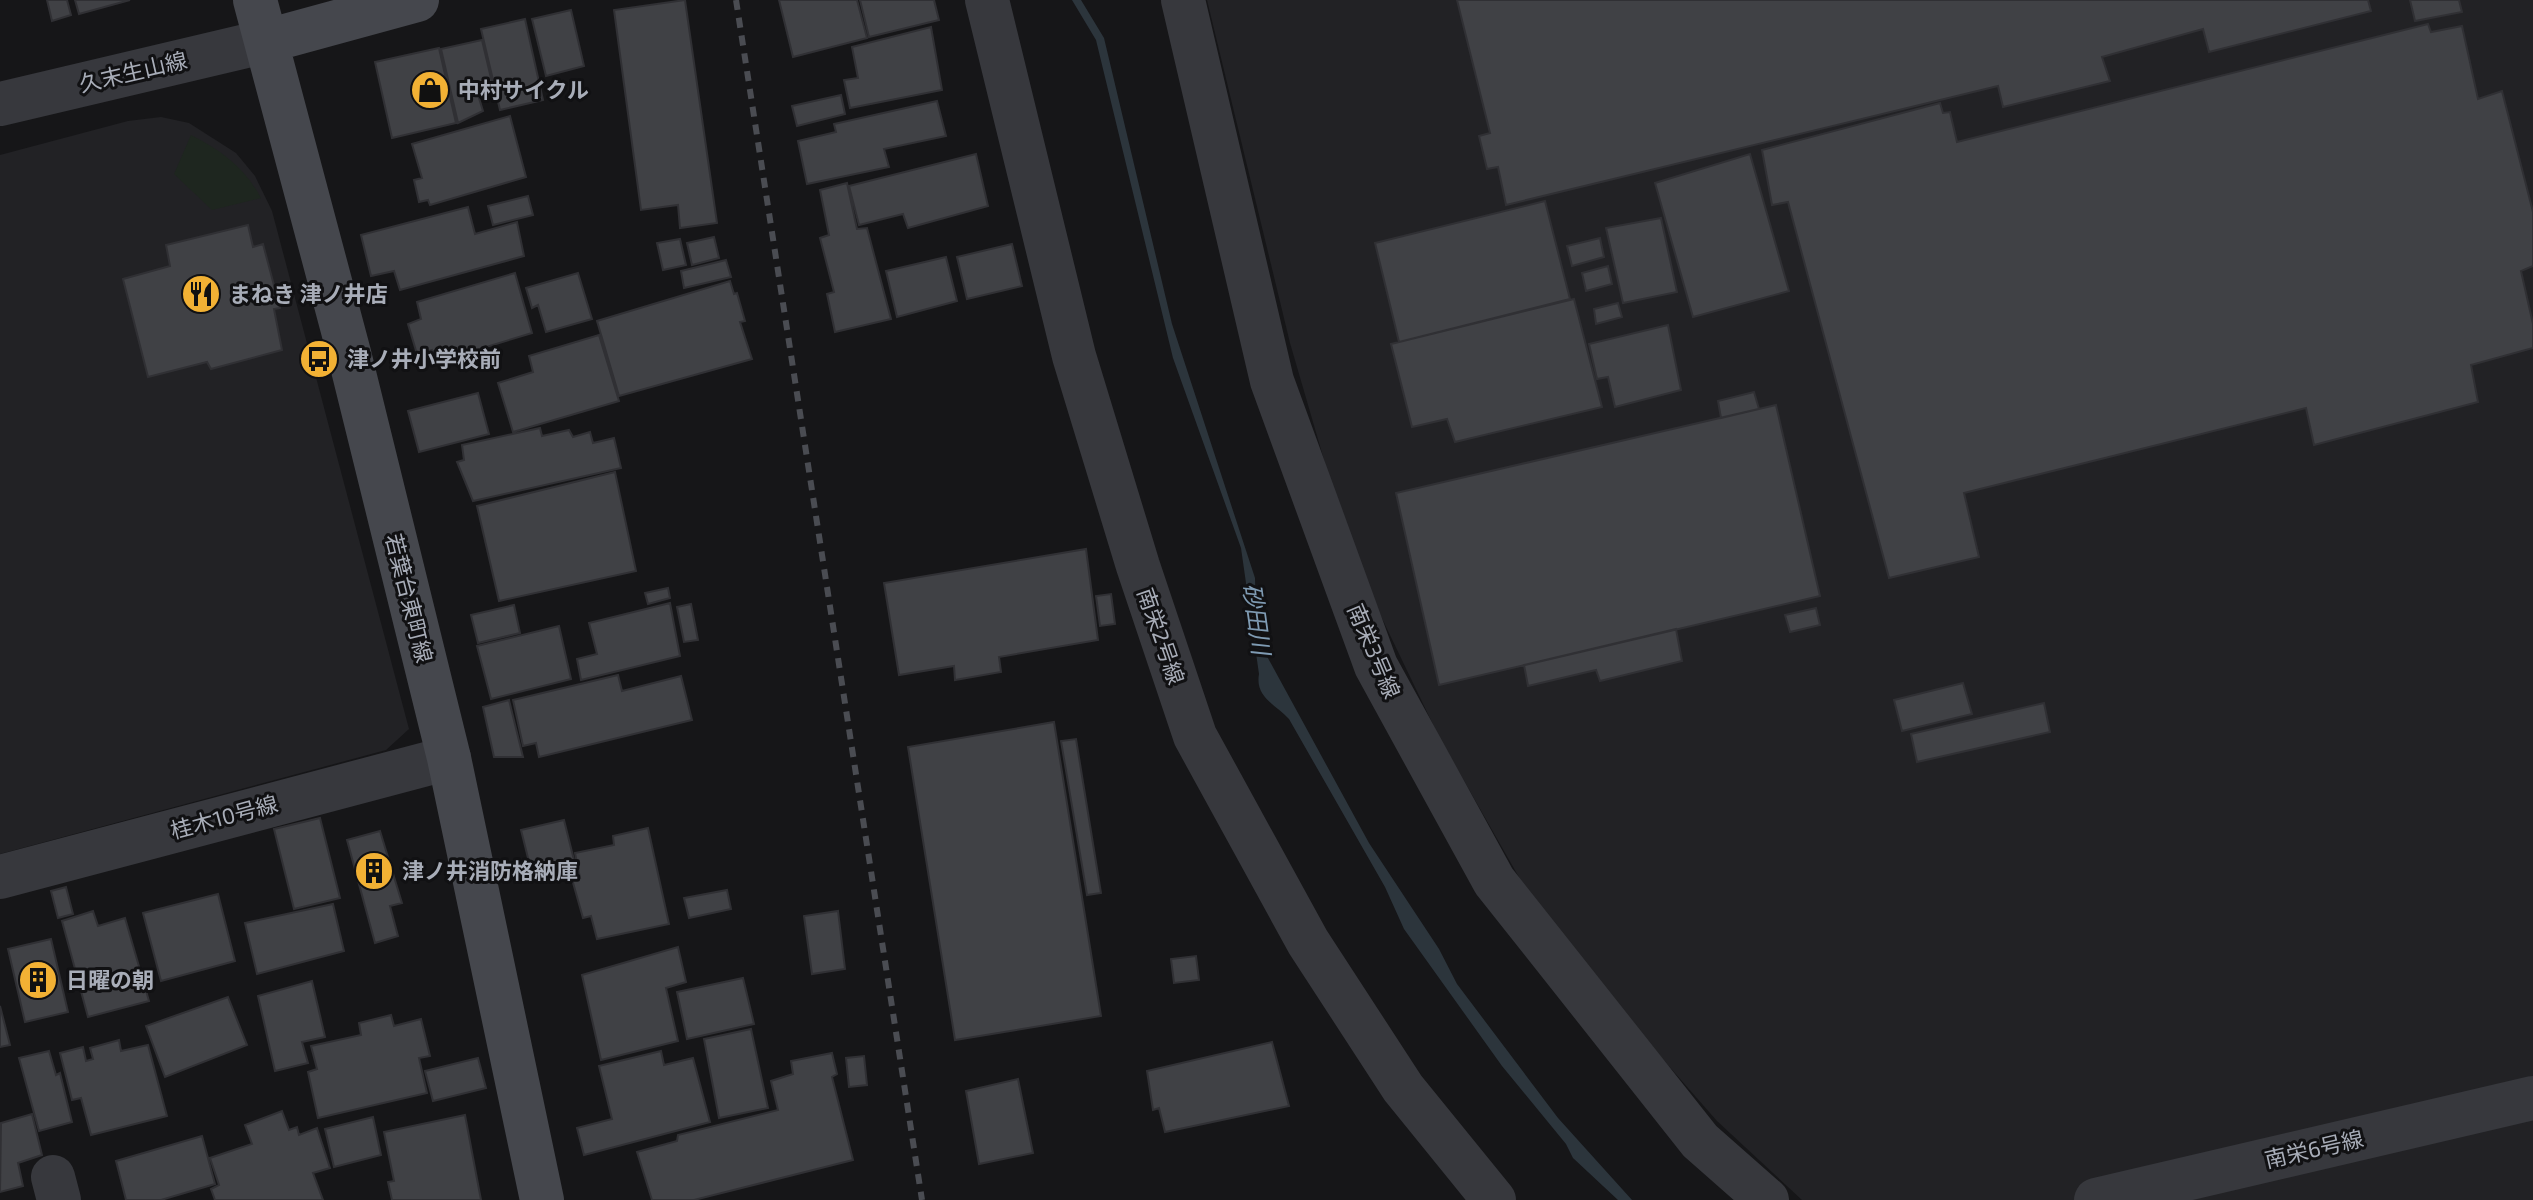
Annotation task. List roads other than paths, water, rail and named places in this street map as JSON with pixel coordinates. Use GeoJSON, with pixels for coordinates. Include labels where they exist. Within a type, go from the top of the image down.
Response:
{"type":"FeatureCollection","features":[{"type":"Feature","properties":{"kind":"main road"},"geometry":{"type":"LineString","coordinates":[[261,20],[417,0]]}},
{"type":"Feature","properties":{"kind":"main road","name":"若葉台東町線"},"geometry":{"type":"LineString","coordinates":[[261,20],[449,758],[542,1200]]}},
{"type":"Feature","properties":{"kind":"street","name":"南栄2号線"},"geometry":{"type":"LineString","coordinates":[[987,0],[1074,356],[1138,566],[1195,736],[1308,942],[1403,1088],[1494,1200]]}},
{"type":"Feature","properties":{"kind":"street","name":"南栄3号線"},"geometry":{"type":"LineString","coordinates":[[1183,0],[1272,381],[1376,666],[1494,881],[1700,1141],[1767,1200]]}},
{"type":"Feature","properties":{"kind":"street","name":"久末生山線"},"geometry":{"type":"LineString","coordinates":[[0,104],[261,20]]}},
{"type":"Feature","properties":{"kind":"street","name":"桂木10号線"},"geometry":{"type":"LineString","coordinates":[[0,877],[449,758]]}},
{"type":"Feature","properties":{"kind":"street","name":"南栄6号線"},"geometry":{"type":"LineString","coordinates":[[2096,1200],[2533,1098]]}},
{"type":"Feature","properties":{"kind":"railway"},"geometry":{"type":"LineString","coordinates":[[736,0],[922,1200]]}},
{"type":"Feature","properties":{"kind":"place","name":"中村サイクル"},"geometry":{"type":"Point","coordinates":[430,90]}},
{"type":"Feature","properties":{"kind":"place","name":"まねき 津ノ井店"},"geometry":{"type":"Point","coordinates":[201,294]}},
{"type":"Feature","properties":{"kind":"place","name":"津ノ井小学校前"},"geometry":{"type":"Point","coordinates":[319,359]}},
{"type":"Feature","properties":{"kind":"place","name":"津ノ井消防格納庫"},"geometry":{"type":"Point","coordinates":[374,871]}},
{"type":"Feature","properties":{"kind":"place","name":"日曜の朝"},"geometry":{"type":"Point","coordinates":[38,980]}},
{"type":"Feature","properties":{"kind":"water label","name":"砂田川"},"geometry":{"type":"Point","coordinates":[1256,619]}}]}
